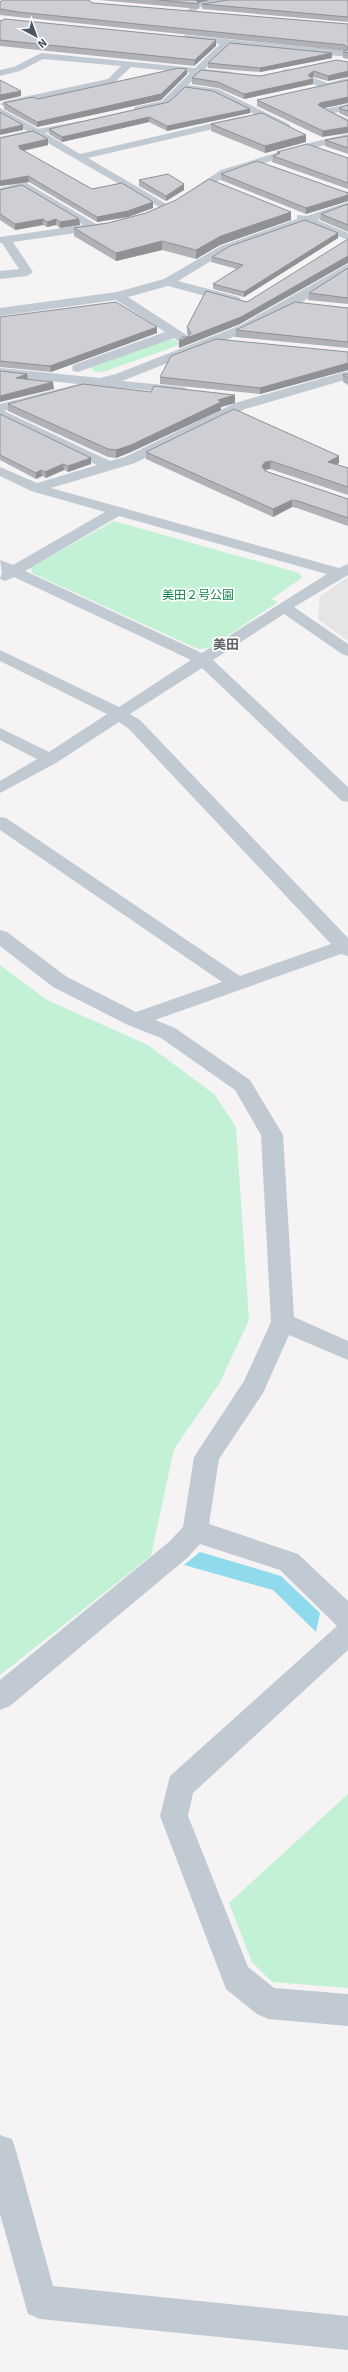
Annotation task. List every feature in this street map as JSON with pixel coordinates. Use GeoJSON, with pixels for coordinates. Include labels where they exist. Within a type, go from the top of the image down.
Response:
{"type":"FeatureCollection","features":[{"type":"Feature","properties":{"kind":"street"},"geometry":{"type":"LineString","coordinates":[[205,13],[185,12],[202,4],[234,0]]}},
{"type":"Feature","properties":{"kind":"street"},"geometry":{"type":"LineString","coordinates":[[176,37],[348,54]]}},
{"type":"Feature","properties":{"kind":"street"},"geometry":{"type":"LineString","coordinates":[[128,112],[165,103],[227,42]]}},
{"type":"Feature","properties":{"kind":"street"},"geometry":{"type":"LineString","coordinates":[[0,73],[17,69],[41,56],[198,70],[237,75]]}},
{"type":"Feature","properties":{"kind":"street"},"geometry":{"type":"LineString","coordinates":[[330,62],[337,61],[348,63]]}},
{"type":"Feature","properties":{"kind":"street"},"geometry":{"type":"LineString","coordinates":[[0,105],[111,81],[129,64]]}},
{"type":"Feature","properties":{"kind":"street"},"geometry":{"type":"LineString","coordinates":[[273,74],[308,67]]}},
{"type":"Feature","properties":{"kind":"street"},"geometry":{"type":"LineString","coordinates":[[286,72],[327,86]]}},
{"type":"Feature","properties":{"kind":"street"},"geometry":{"type":"LineString","coordinates":[[304,91],[348,81]]}},
{"type":"Feature","properties":{"kind":"street"},"geometry":{"type":"LineString","coordinates":[[181,87],[215,91],[295,130]]}},
{"type":"Feature","properties":{"kind":"street"},"geometry":{"type":"LineString","coordinates":[[241,105],[257,101]]}},
{"type":"Feature","properties":{"kind":"street"},"geometry":{"type":"LineString","coordinates":[[348,107],[324,112],[348,123]]}},
{"type":"Feature","properties":{"kind":"street"},"geometry":{"type":"LineString","coordinates":[[0,111],[79,157],[173,205]]}},
{"type":"Feature","properties":{"kind":"street"},"geometry":{"type":"LineString","coordinates":[[79,157],[262,115]]}},
{"type":"Feature","properties":{"kind":"street"},"geometry":{"type":"LineString","coordinates":[[0,140],[90,120]]}},
{"type":"Feature","properties":{"kind":"street"},"geometry":{"type":"LineString","coordinates":[[156,213],[173,205],[225,172],[308,141],[321,143],[348,137]]}},
{"type":"Feature","properties":{"kind":"street"},"geometry":{"type":"LineString","coordinates":[[308,141],[328,153]]}},
{"type":"Feature","properties":{"kind":"street"},"geometry":{"type":"LineString","coordinates":[[256,161],[277,169]]}},
{"type":"Feature","properties":{"kind":"street"},"geometry":{"type":"LineString","coordinates":[[210,182],[224,187]]}},
{"type":"Feature","properties":{"kind":"street"},"geometry":{"type":"LineString","coordinates":[[0,191],[25,185],[93,227]]}},
{"type":"Feature","properties":{"kind":"street"},"geometry":{"type":"LineString","coordinates":[[0,312],[118,296],[168,282],[225,248],[348,205]]}},
{"type":"Feature","properties":{"kind":"street"},"geometry":{"type":"LineString","coordinates":[[288,212],[308,219],[345,240]]}},
{"type":"Feature","properties":{"kind":"street"},"geometry":{"type":"LineString","coordinates":[[4,236],[18,238],[118,223]]}},
{"type":"Feature","properties":{"kind":"street"},"geometry":{"type":"LineString","coordinates":[[0,275],[27,272],[4,236]]}},
{"type":"Feature","properties":{"kind":"street"},"geometry":{"type":"LineString","coordinates":[[0,408],[120,377],[216,340],[245,328],[292,303],[348,268]]}},
{"type":"Feature","properties":{"kind":"street"},"geometry":{"type":"LineString","coordinates":[[168,282],[246,303]]}},
{"type":"Feature","properties":{"kind":"street"},"geometry":{"type":"LineString","coordinates":[[118,296],[196,348]]}},
{"type":"Feature","properties":{"kind":"street"},"geometry":{"type":"LineString","coordinates":[[292,303],[313,306]]}},
{"type":"Feature","properties":{"kind":"street"},"geometry":{"type":"LineString","coordinates":[[78,368],[175,333]]}},
{"type":"Feature","properties":{"kind":"street"},"geometry":{"type":"LineString","coordinates":[[216,340],[239,342]]}},
{"type":"Feature","properties":{"kind":"street"},"geometry":{"type":"LineString","coordinates":[[0,372],[199,393]]}},
{"type":"Feature","properties":{"kind":"street"},"geometry":{"type":"LineString","coordinates":[[0,386],[23,374]]}},
{"type":"Feature","properties":{"kind":"street"},"geometry":{"type":"LineString","coordinates":[[36,488],[130,460],[221,415],[261,400],[348,375]]}},
{"type":"Feature","properties":{"kind":"street"},"geometry":{"type":"LineString","coordinates":[[230,396],[261,400]]}},
{"type":"Feature","properties":{"kind":"street"},"geometry":{"type":"LineString","coordinates":[[0,414],[109,466]]}},
{"type":"Feature","properties":{"kind":"street"},"geometry":{"type":"LineString","coordinates":[[0,471],[36,488],[344,571]]}},
{"type":"Feature","properties":{"kind":"street"},"geometry":{"type":"LineString","coordinates":[[4,571],[119,510]]}},
{"type":"Feature","properties":{"kind":"street"},"geometry":{"type":"LineString","coordinates":[[4,571],[202,660],[348,797]]}},
{"type":"Feature","properties":{"kind":"street"},"geometry":{"type":"LineString","coordinates":[[0,788],[50,759],[284,607],[344,571]]}},
{"type":"Feature","properties":{"kind":"street"},"geometry":{"type":"LineString","coordinates":[[284,607],[348,651]]}},
{"type":"Feature","properties":{"kind":"street"},"geometry":{"type":"LineString","coordinates":[[0,655],[119,713],[134,724],[347,947],[237,983],[135,1020]]}},
{"type":"Feature","properties":{"kind":"street"},"geometry":{"type":"LineString","coordinates":[[0,733],[50,759]]}},
{"type":"Feature","properties":{"kind":"street"},"geometry":{"type":"LineString","coordinates":[[0,822],[237,983]]}},
{"type":"Feature","properties":{"kind":"street"},"geometry":{"type":"LineString","coordinates":[[0,936],[60,982],[135,1020],[168,1033],[243,1085],[272,1135],[283,1322],[254,1386],[207,1457],[195,1531],[178,1550],[0,1697]]}},
{"type":"Feature","properties":{"kind":"street"},"geometry":{"type":"LineString","coordinates":[[283,1322],[348,1351]]}},
{"type":"Feature","properties":{"kind":"street"},"geometry":{"type":"LineString","coordinates":[[195,1531],[289,1562],[348,1619]]}},
{"type":"Feature","properties":{"kind":"street"},"geometry":{"type":"LineString","coordinates":[[348,1634],[180,1786],[174,1816],[237,1978],[268,2003],[348,2010]]}},
{"type":"Feature","properties":{"kind":"street"},"geometry":{"type":"LineString","coordinates":[[0,2151],[40,2302],[348,2333]]}},
{"type":"Feature","properties":{"kind":"shaded area"},"geometry":{"type":"Polygon","coordinates":[[[348,577],[348,641],[318,619],[320,596],[348,577]]]}},
{"type":"Feature","properties":{"kind":"green space"},"geometry":{"type":"Polygon","coordinates":[[[167,339],[175,340],[182,344],[103,372],[93,371],[92,367],[167,339]]]}},
{"type":"Feature","properties":{"kind":"green space","name":"美田２号公園"},"geometry":{"type":"Polygon","coordinates":[[[114,521],[299,573],[302,578],[271,599],[278,602],[209,648],[198,649],[32,573],[31,567],[114,521]]]}},
{"type":"Feature","properties":{"kind":"green space"},"geometry":{"type":"Polygon","coordinates":[[[0,965],[47,1000],[148,1045],[215,1095],[236,1127],[249,1320],[219,1384],[174,1449],[151,1556],[0,1675],[0,965]]]}},
{"type":"Feature","properties":{"kind":"green space"},"geometry":{"type":"Polygon","coordinates":[[[348,1794],[348,1988],[272,1982],[252,1962],[229,1903],[348,1794]]]}},
{"type":"Feature","properties":{"kind":"water"},"geometry":{"type":"Polygon","coordinates":[[[200,1552],[281,1576],[320,1613],[316,1632],[273,1590],[184,1565],[200,1552]]]}},
{"type":"Feature","properties":{"kind":"building"},"geometry":{"type":"Polygon","coordinates":[[[3,0],[88,0],[93,3],[348,24],[348,49],[345,45],[18,12],[0,9],[0,2],[3,0]]]}},
{"type":"Feature","properties":{"kind":"building"},"geometry":{"type":"Polygon","coordinates":[[[159,0],[196,0],[199,4],[159,0]]]}},
{"type":"Feature","properties":{"kind":"building"},"geometry":{"type":"Polygon","coordinates":[[[228,0],[348,0],[348,17],[202,4],[228,0]]]}},
{"type":"Feature","properties":{"kind":"building"},"geometry":{"type":"Polygon","coordinates":[[[5,19],[216,40],[195,60],[0,40],[0,21],[5,19]]]}},
{"type":"Feature","properties":{"kind":"building"},"geometry":{"type":"Polygon","coordinates":[[[230,43],[332,53],[260,68],[208,63],[230,43]]]}},
{"type":"Feature","properties":{"kind":"building"},"geometry":{"type":"Polygon","coordinates":[[[337,60],[348,62],[348,71],[328,76],[314,71],[308,75],[313,79],[244,94],[218,82],[192,78],[201,70],[260,76],[337,60]]]}},
{"type":"Feature","properties":{"kind":"building"},"geometry":{"type":"Polygon","coordinates":[[[179,68],[187,69],[161,94],[37,122],[4,103],[33,97],[38,99],[179,68]]]}},
{"type":"Feature","properties":{"kind":"building"},"geometry":{"type":"Polygon","coordinates":[[[0,80],[21,91],[0,95],[0,80]]]}},
{"type":"Feature","properties":{"kind":"building"},"geometry":{"type":"Polygon","coordinates":[[[348,80],[348,97],[320,103],[318,105],[348,121],[348,127],[323,131],[257,100],[348,80]]]}},
{"type":"Feature","properties":{"kind":"building"},"geometry":{"type":"Polygon","coordinates":[[[185,87],[213,91],[250,109],[167,126],[149,117],[62,137],[49,129],[169,102],[185,87]]]}},
{"type":"Feature","properties":{"kind":"building"},"geometry":{"type":"Polygon","coordinates":[[[348,105],[348,111],[339,108],[348,105]]]}},
{"type":"Feature","properties":{"kind":"building"},"geometry":{"type":"Polygon","coordinates":[[[0,112],[23,125],[0,130],[0,112]]]}},
{"type":"Feature","properties":{"kind":"building"},"geometry":{"type":"Polygon","coordinates":[[[262,113],[306,135],[265,146],[211,124],[262,113]]]}},
{"type":"Feature","properties":{"kind":"building"},"geometry":{"type":"Polygon","coordinates":[[[33,131],[48,139],[18,146],[21,148],[19,148],[92,189],[122,183],[153,202],[128,211],[97,217],[28,176],[0,181],[0,138],[33,131]]]}},
{"type":"Feature","properties":{"kind":"building"},"geometry":{"type":"Polygon","coordinates":[[[348,136],[348,148],[325,140],[348,136]]]}},
{"type":"Feature","properties":{"kind":"building"},"geometry":{"type":"Polygon","coordinates":[[[307,144],[348,158],[348,183],[273,156],[280,153],[277,152],[307,144]]]}},
{"type":"Feature","properties":{"kind":"building"},"geometry":{"type":"Polygon","coordinates":[[[257,161],[348,193],[348,195],[306,208],[221,174],[257,161]]]}},
{"type":"Feature","properties":{"kind":"building"},"geometry":{"type":"Polygon","coordinates":[[[168,174],[184,184],[166,196],[139,180],[168,174]]]}},
{"type":"Feature","properties":{"kind":"building"},"geometry":{"type":"Polygon","coordinates":[[[209,179],[291,212],[221,236],[196,250],[162,241],[116,253],[74,228],[108,223],[146,213],[176,200],[209,179]]]}},
{"type":"Feature","properties":{"kind":"building"},"geometry":{"type":"Polygon","coordinates":[[[22,185],[79,219],[60,222],[56,219],[47,222],[43,219],[15,224],[0,214],[0,190],[22,185]]]}},
{"type":"Feature","properties":{"kind":"building"},"geometry":{"type":"Polygon","coordinates":[[[348,204],[348,225],[321,214],[348,204]]]}},
{"type":"Feature","properties":{"kind":"building"},"geometry":{"type":"Polygon","coordinates":[[[305,220],[338,233],[244,292],[213,284],[243,265],[212,257],[230,246],[305,220]]]}},
{"type":"Feature","properties":{"kind":"building"},"geometry":{"type":"Polygon","coordinates":[[[348,239],[348,256],[241,317],[179,341],[182,337],[188,337],[191,333],[187,327],[206,291],[247,302],[348,239]]]}},
{"type":"Feature","properties":{"kind":"building"},"geometry":{"type":"Polygon","coordinates":[[[348,268],[348,298],[309,293],[348,268]]]}},
{"type":"Feature","properties":{"kind":"building"},"geometry":{"type":"Polygon","coordinates":[[[116,302],[157,327],[50,366],[0,361],[0,317],[116,302]]]}},
{"type":"Feature","properties":{"kind":"building"},"geometry":{"type":"Polygon","coordinates":[[[295,302],[348,308],[348,342],[236,330],[295,302]]]}},
{"type":"Feature","properties":{"kind":"building"},"geometry":{"type":"Polygon","coordinates":[[[216,339],[348,352],[348,363],[260,388],[160,377],[171,356],[216,339]]]}},
{"type":"Feature","properties":{"kind":"building"},"geometry":{"type":"Polygon","coordinates":[[[0,371],[27,374],[16,378],[53,382],[0,396],[0,371]]]}},
{"type":"Feature","properties":{"kind":"building"},"geometry":{"type":"Polygon","coordinates":[[[83,384],[151,392],[154,386],[235,395],[218,400],[221,402],[131,445],[116,450],[108,449],[8,404],[83,384]]]}},
{"type":"Feature","properties":{"kind":"building"},"geometry":{"type":"Polygon","coordinates":[[[234,409],[339,456],[328,462],[348,468],[348,487],[271,461],[265,462],[262,466],[265,471],[348,499],[348,518],[292,500],[273,509],[146,452],[234,409]]]}},
{"type":"Feature","properties":{"kind":"building"},"geometry":{"type":"Polygon","coordinates":[[[0,414],[91,458],[68,466],[63,464],[45,472],[41,470],[36,473],[0,455],[0,414]]]}},
{"type":"Feature","properties":{"kind":"district","name":"美田"},"geometry":{"type":"Point","coordinates":[226,644]}}]}
